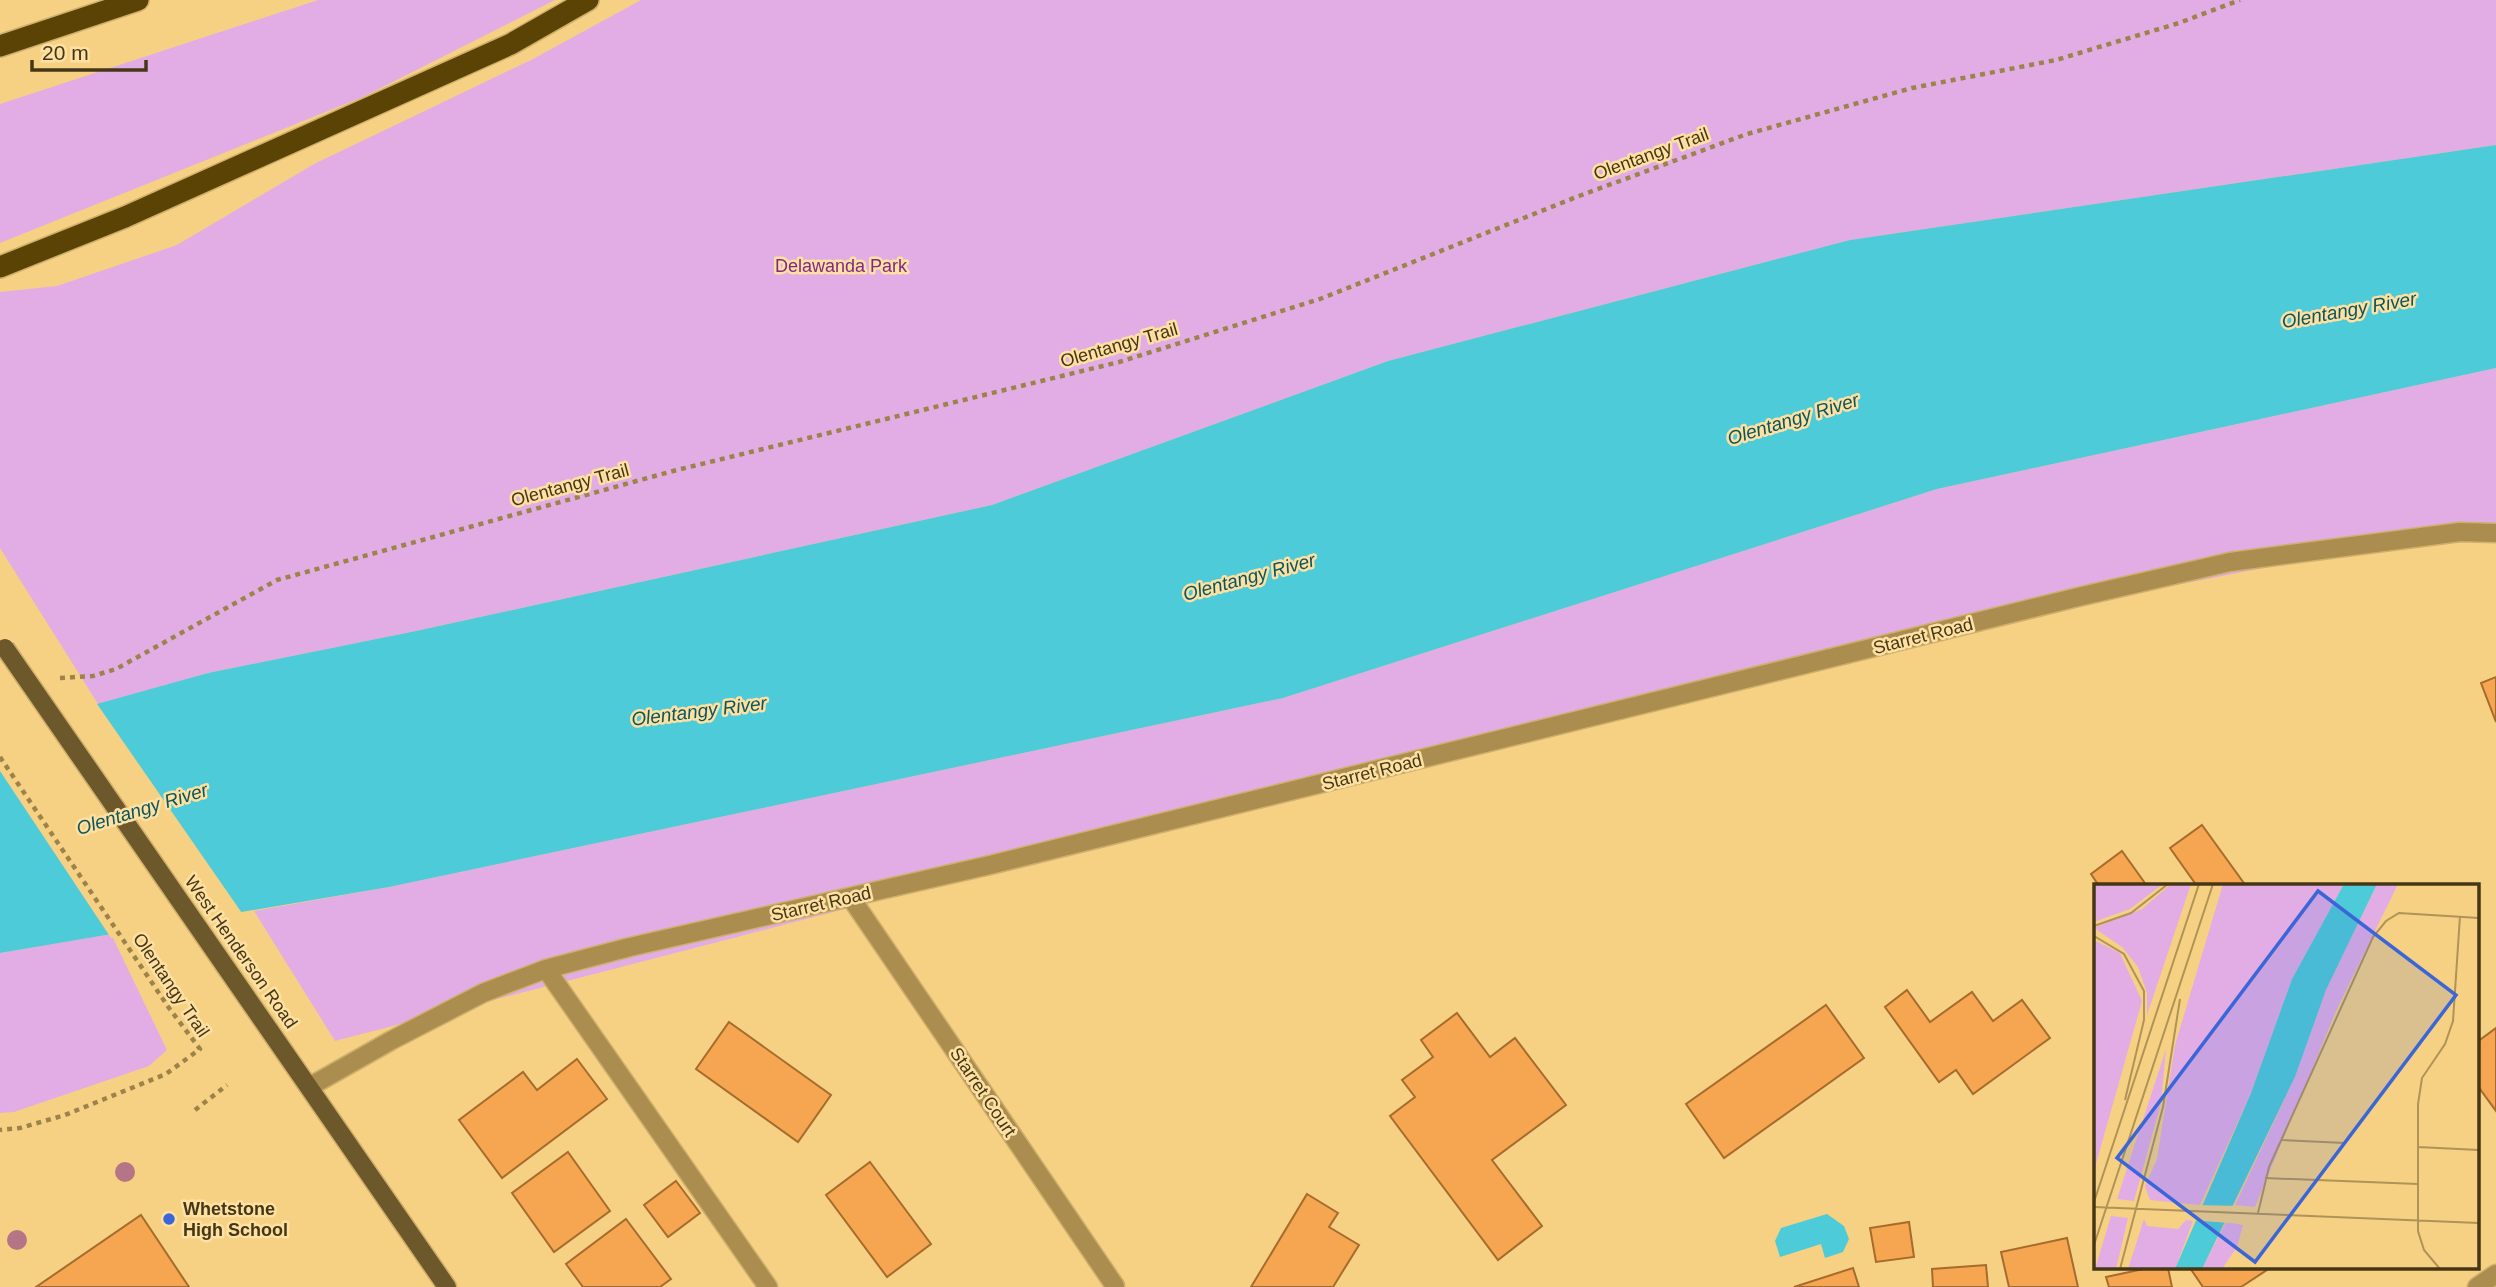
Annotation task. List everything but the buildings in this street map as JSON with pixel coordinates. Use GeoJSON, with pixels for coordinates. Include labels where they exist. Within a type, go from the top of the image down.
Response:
{"type":"FeatureCollection","features":[{"type":"Feature","properties":{"kind":"highway"},"geometry":{"type":"LineString","coordinates":[[0,46],[138,0]]}},
{"type":"Feature","properties":{"kind":"highway"},"geometry":{"type":"LineString","coordinates":[[0,267],[125,217],[511,44],[588,0]]}},
{"type":"Feature","properties":{"kind":"main road","name":"West Henderson Road"},"geometry":{"type":"LineString","coordinates":[[3,645],[447,1287]]}},
{"type":"Feature","properties":{"kind":"street","name":"Starret Road"},"geometry":{"type":"LineString","coordinates":[[309,1087],[483,993],[546,969],[630,947],[850,898],[2217,565],[2460,532],[2496,533]]}},
{"type":"Feature","properties":{"kind":"street","name":"Starret Court"},"geometry":{"type":"LineString","coordinates":[[850,898],[1115,1286]]}},
{"type":"Feature","properties":{"kind":"street"},"geometry":{"type":"LineString","coordinates":[[546,969],[768,1287]]}},
{"type":"Feature","properties":{"kind":"street"},"geometry":{"type":"LineString","coordinates":[[2477,1287],[2496,1274]]}},
{"type":"Feature","properties":{"kind":"path","name":"Olentangy Trail"},"geometry":{"type":"LineString","coordinates":[[53,678],[93,676],[116,669],[276,580],[673,471],[1119,362],[1320,299],[1579,196],[1747,134],[1912,88],[2056,60],[2179,23],[2240,0]]}},
{"type":"Feature","properties":{"kind":"path","name":"Olentangy Trail"},"geometry":{"type":"LineString","coordinates":[[0,757],[169,1008],[200,1049],[166,1074],[65,1115],[20,1128],[0,1130]]}},
{"type":"Feature","properties":{"kind":"path"},"geometry":{"type":"LineString","coordinates":[[195,1110],[227,1085]]}},
{"type":"Feature","properties":{"kind":"green space"},"geometry":{"type":"Polygon","coordinates":[[[318,0],[555,0],[363,97],[0,243],[0,104],[318,0]]]}},
{"type":"Feature","properties":{"kind":"green space","name":"Delawanda Park"},"geometry":{"type":"Polygon","coordinates":[[[641,0],[2496,0],[2496,145],[1850,240],[1388,361],[992,505],[416,631],[208,673],[98,704],[0,548],[0,292],[57,286],[177,245],[314,164],[533,59],[641,0]]]}},
{"type":"Feature","properties":{"kind":"green space"},"geometry":{"type":"Polygon","coordinates":[[[2496,368],[2496,523],[1857,647],[335,1041],[254,911],[389,887],[1283,698],[1937,489],[2496,368]]]}},
{"type":"Feature","properties":{"kind":"green space"},"geometry":{"type":"Polygon","coordinates":[[[111,934],[167,1050],[149,1066],[14,1112],[0,1113],[0,953],[111,934]]]}},
{"type":"Feature","properties":{"kind":"water","name":"Olentangy River"},"geometry":{"type":"Polygon","coordinates":[[[2496,145],[2496,368],[1937,489],[1283,698],[389,887],[0,953],[0,731],[208,673],[416,631],[992,505],[1388,361],[1850,240],[2496,145]]]}},
{"type":"Feature","properties":{"kind":"water"},"geometry":{"type":"Polygon","coordinates":[[[1827,1214],[1844,1226],[1849,1239],[1843,1252],[1825,1258],[1821,1244],[1780,1257],[1775,1241],[1781,1228],[1827,1214]]]}},
{"type":"Feature","properties":{"kind":"pier"},"geometry":{"type":"Polygon","coordinates":[[[95,701],[244,916],[111,938],[0,771],[0,728],[95,701]]]}},
{"type":"Feature","properties":{"kind":"place","name":"Whetstone High School"},"geometry":{"type":"Point","coordinates":[169,1219]}}]}
